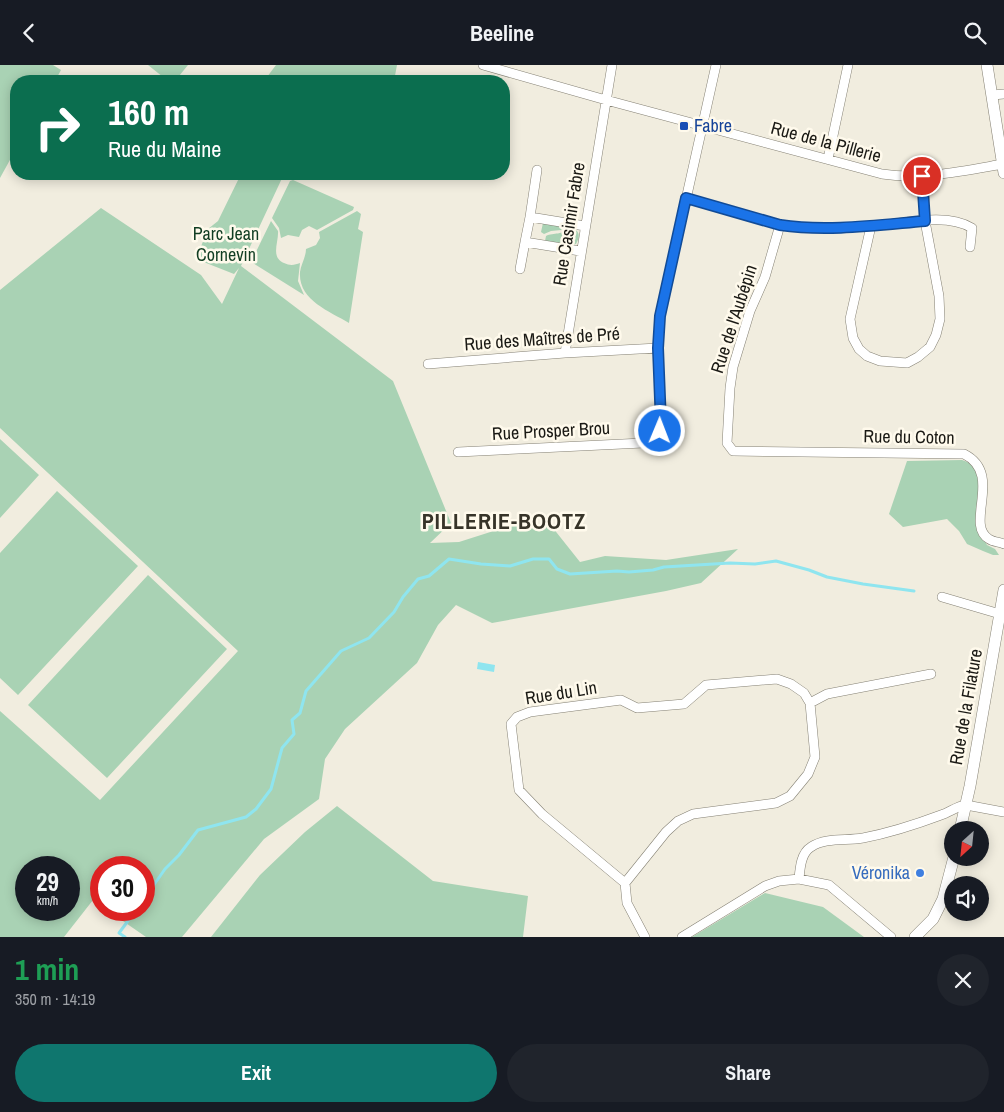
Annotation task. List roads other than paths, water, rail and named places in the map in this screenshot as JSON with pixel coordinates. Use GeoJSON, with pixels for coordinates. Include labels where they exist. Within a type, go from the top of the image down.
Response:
{"type":"FeatureCollection","features":[{"type":"Feature","properties":{"kind":"street","name":"Rue de la Pillerie"},"geometry":{"type":"LineString","coordinates":[[483,65],[511,69],[606,100],[882,174],[902,177],[1003,168]]}},
{"type":"Feature","properties":{"kind":"street","name":"Rue Casimir Fabre"},"geometry":{"type":"LineString","coordinates":[[565,353],[580,251],[612,65]]}},
{"type":"Feature","properties":{"kind":"street","name":"Rue Prosper Brou"},"geometry":{"type":"LineString","coordinates":[[458,452],[643,443],[652,441],[660,431],[658,348],[660,316],[716,65]]}},
{"type":"Feature","properties":{"kind":"street"},"geometry":{"type":"LineString","coordinates":[[828,159],[848,65]]}},
{"type":"Feature","properties":{"kind":"street"},"geometry":{"type":"LineString","coordinates":[[987,65],[1003,168]]}},
{"type":"Feature","properties":{"kind":"street"},"geometry":{"type":"LineString","coordinates":[[992,95],[1004,94]]}},
{"type":"Feature","properties":{"kind":"street"},"geometry":{"type":"LineString","coordinates":[[520,269],[537,170]]}},
{"type":"Feature","properties":{"kind":"street"},"geometry":{"type":"LineString","coordinates":[[871,226],[850,319],[853,337],[859,349],[867,356],[880,361],[907,363],[930,347],[936,335],[940,319],[939,296],[925,221],[922,176]]}},
{"type":"Feature","properties":{"kind":"street"},"geometry":{"type":"LineString","coordinates":[[686,198],[780,225],[794,227],[871,226],[951,220],[972,228],[970,247]]}},
{"type":"Feature","properties":{"kind":"street"},"geometry":{"type":"LineString","coordinates":[[530,217],[585,226]]}},
{"type":"Feature","properties":{"kind":"street","name":"Rue de l'Aubépin"},"geometry":{"type":"LineString","coordinates":[[733,451],[727,443],[733,367],[750,311],[766,277],[780,225]]}},
{"type":"Feature","properties":{"kind":"street"},"geometry":{"type":"LineString","coordinates":[[525,243],[580,251]]}},
{"type":"Feature","properties":{"kind":"street","name":"Rue des Maîtres de Pré"},"geometry":{"type":"LineString","coordinates":[[428,364],[658,348]]}},
{"type":"Feature","properties":{"kind":"street","name":"Rue du Coton"},"geometry":{"type":"LineString","coordinates":[[733,451],[964,454],[978,458],[988,467],[990,473]]}},
{"type":"Feature","properties":{"kind":"street"},"geometry":{"type":"LineString","coordinates":[[991,502],[982,527],[988,539],[1004,544]]}},
{"type":"Feature","properties":{"kind":"street","name":"Rue de la Filature"},"geometry":{"type":"LineString","coordinates":[[962,821],[1004,590]]}},
{"type":"Feature","properties":{"kind":"street"},"geometry":{"type":"LineString","coordinates":[[942,597],[1000,614]]}},
{"type":"Feature","properties":{"kind":"street"},"geometry":{"type":"LineString","coordinates":[[645,937],[627,903],[625,883],[666,832],[678,821],[693,814],[776,803],[790,796],[808,774],[815,757],[810,703],[827,694],[931,674]]}},
{"type":"Feature","properties":{"kind":"street","name":"Rue du Lin"},"geometry":{"type":"LineString","coordinates":[[625,883],[542,814],[519,790],[511,724],[517,717],[530,712],[621,700],[637,708],[684,704],[706,685],[777,679],[791,684],[804,693],[810,703]]}},
{"type":"Feature","properties":{"kind":"street"},"geometry":{"type":"LineString","coordinates":[[800,879],[805,851],[823,842],[863,838],[886,832],[941,815],[961,805],[1004,813]]}},
{"type":"Feature","properties":{"kind":"street"},"geometry":{"type":"LineString","coordinates":[[915,937],[933,919],[943,899],[952,866]]}},
{"type":"Feature","properties":{"kind":"street"},"geometry":{"type":"LineString","coordinates":[[682,937],[765,886],[779,881],[800,879],[829,885],[890,937]]}},
{"type":"Feature","properties":{"kind":"street"},"geometry":{"type":"LineString","coordinates":[[904,937],[911,937]]}},
{"type":"Feature","properties":{"kind":"water"},"geometry":{"type":"Polygon","coordinates":[[[478,662],[495,665],[494,672],[477,669],[478,662]]]}},
{"type":"Feature","properties":{"kind":"waterway"},"geometry":{"type":"LineString","coordinates":[[155,883],[198,830],[246,817],[256,809],[271,789],[282,748],[294,734],[292,720],[300,713],[306,691],[341,651],[369,638],[394,612],[403,597],[418,579],[429,576],[449,559],[510,566],[533,559],[549,559],[557,569],[570,574],[629,572],[664,567],[730,563],[755,564],[776,561],[827,577],[914,591]]}},
{"type":"Feature","properties":{"kind":"waterway"},"geometry":{"type":"LineString","coordinates":[[125,937],[119,933],[128,921]]}},
{"type":"Feature","properties":{"kind":"place","name":"Fabre"},"geometry":{"type":"Point","coordinates":[684,126]}},
{"type":"Feature","properties":{"kind":"place","name":"Véronika"},"geometry":{"type":"Point","coordinates":[920,873]}},
{"type":"Feature","properties":{"kind":"district","name":"PILLERIE-BOOTZ"},"geometry":{"type":"Point","coordinates":[504,521]}},
{"type":"Feature","properties":{"kind":"park label","name":"Parc Jean Cornevin"},"geometry":{"type":"Point","coordinates":[226,244]}}]}
